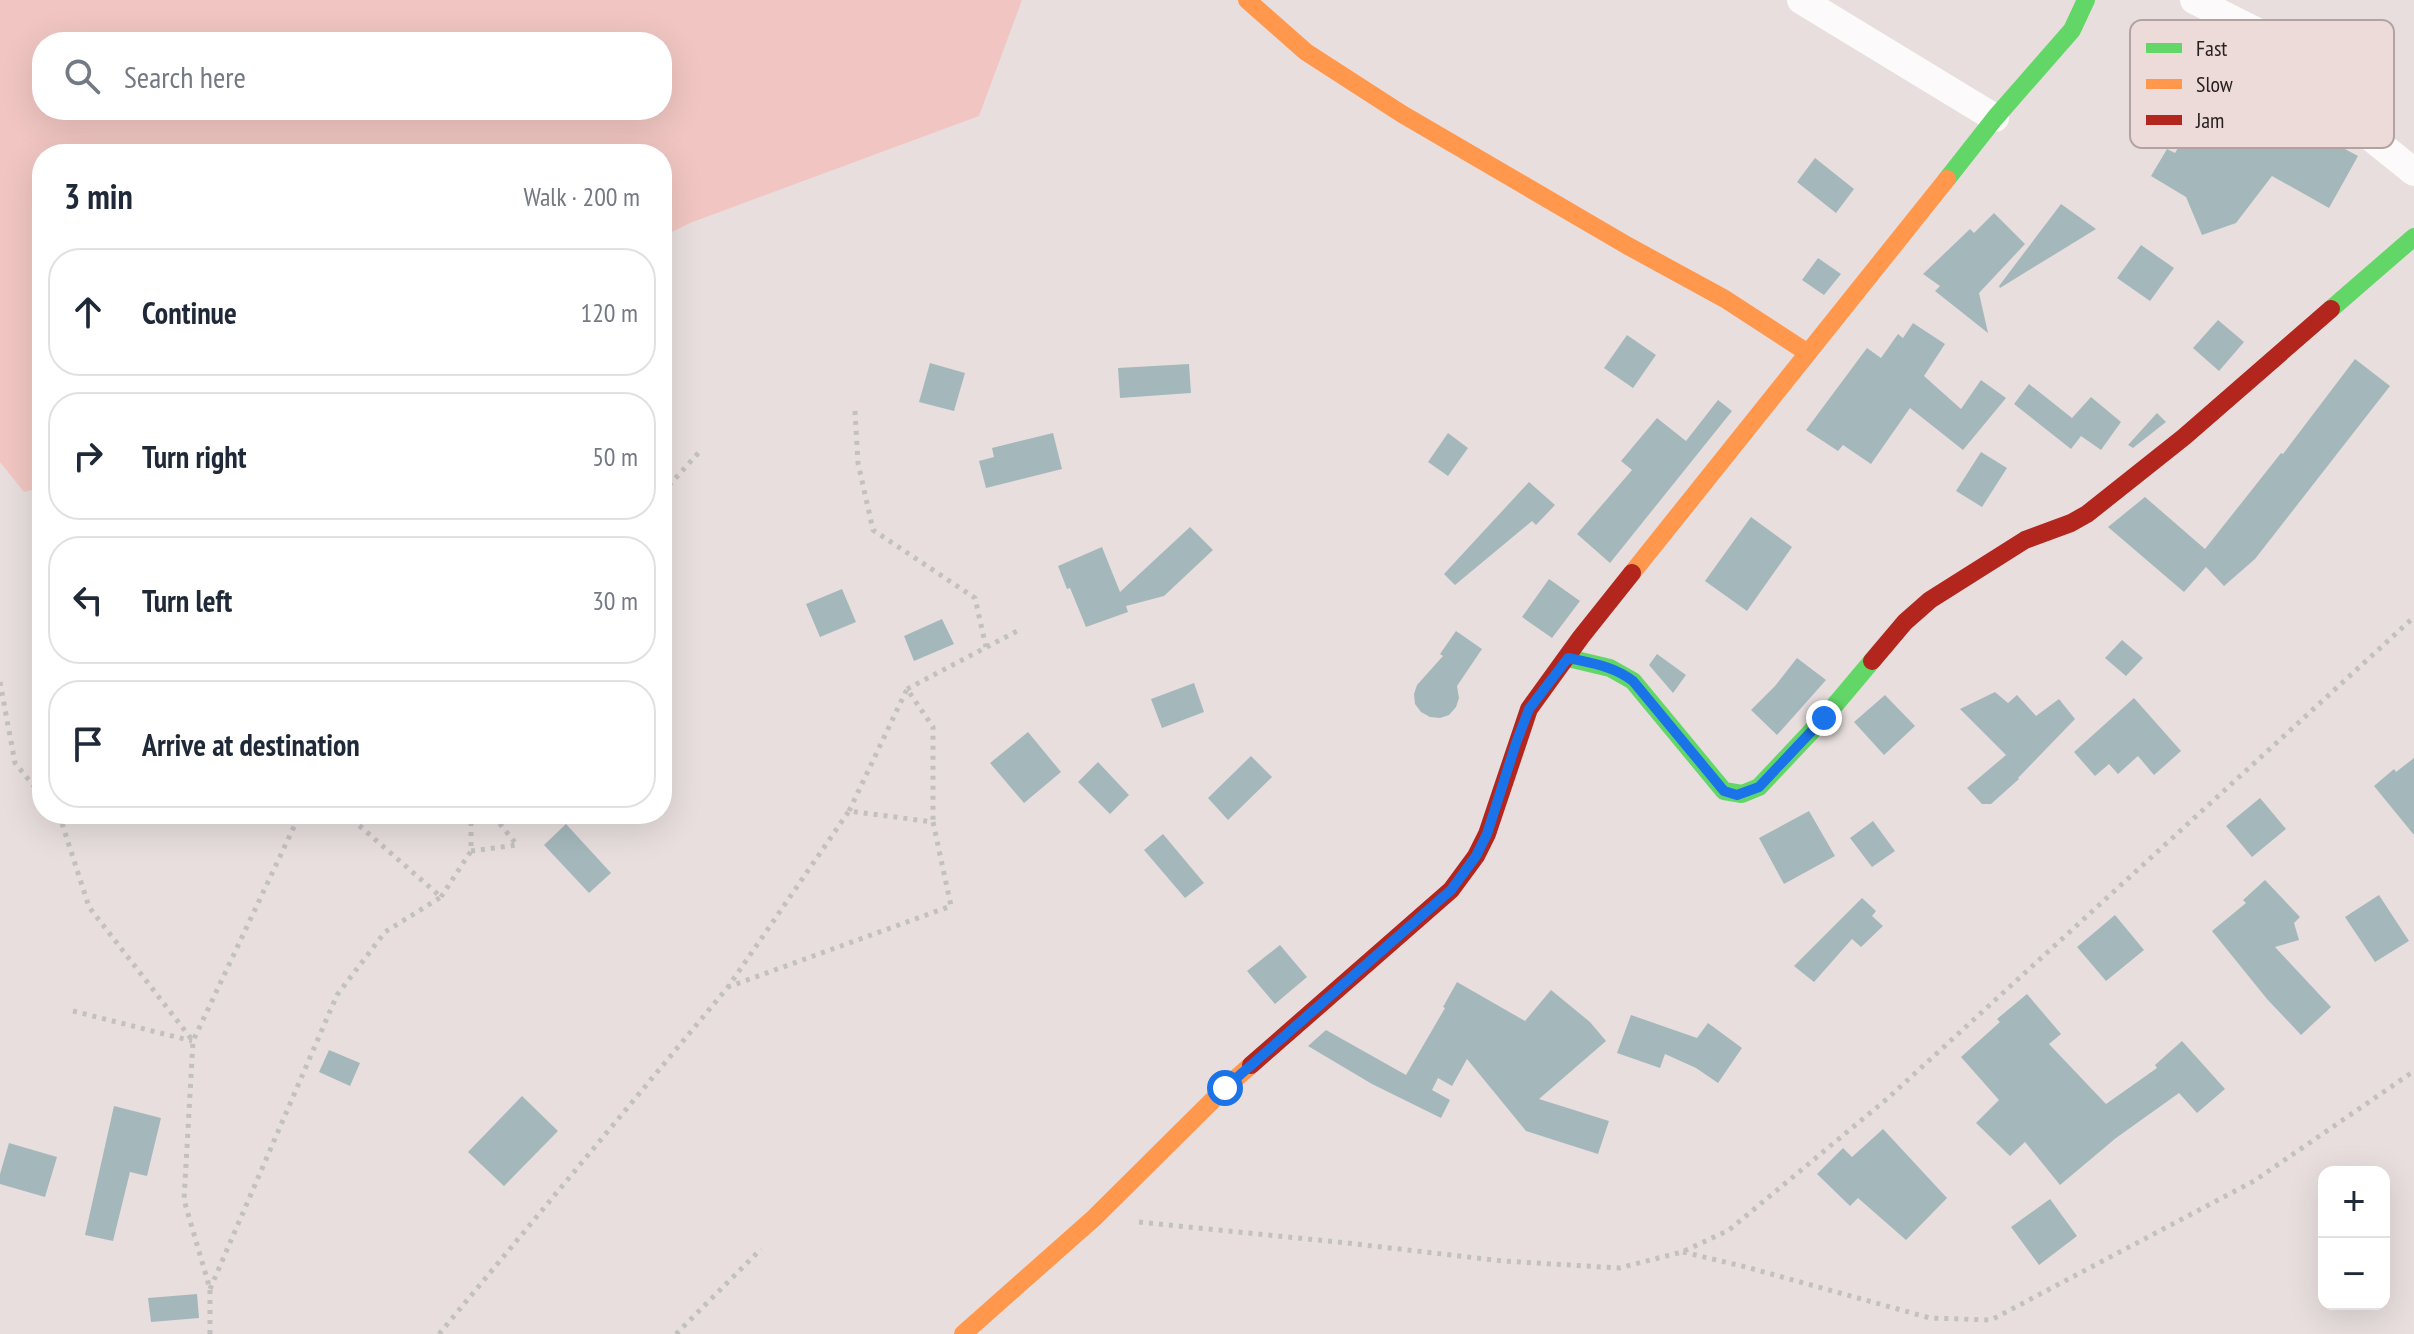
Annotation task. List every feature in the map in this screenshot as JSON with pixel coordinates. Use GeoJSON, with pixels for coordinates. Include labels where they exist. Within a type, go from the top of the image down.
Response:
{"type":"FeatureCollection","features":[{"type":"Feature","properties":{"kind":"street"},"geometry":{"type":"LineString","coordinates":[[1247,0],[1306,52],[1402,114],[1725,299],[1808,353]]}},
{"type":"Feature","properties":{"kind":"street"},"geometry":{"type":"LineString","coordinates":[[1801,0],[1995,118]]}},
{"type":"Feature","properties":{"kind":"street"},"geometry":{"type":"LineString","coordinates":[[963,1334],[1094,1218],[1225,1088],[1451,890],[1476,856],[1487,834],[1529,709],[1581,637],[1995,118],[2072,30],[2086,0]]}},
{"type":"Feature","properties":{"kind":"street"},"geometry":{"type":"LineString","coordinates":[[2194,0],[2234,20]]}},
{"type":"Feature","properties":{"kind":"street"},"geometry":{"type":"LineString","coordinates":[[2384,148],[2414,172]]}},
{"type":"Feature","properties":{"kind":"street"},"geometry":{"type":"LineString","coordinates":[[1568,658],[1622,672],[1633,681],[1724,791],[1737,795],[1747,793],[1759,787],[1813,730],[1905,622],[1930,600],[2025,540],[2087,514],[2184,437],[2414,237]]}},
{"type":"Feature","properties":{"kind":"path"},"geometry":{"type":"LineString","coordinates":[[855,411],[858,463],[873,530],[975,598],[986,647]]}},
{"type":"Feature","properties":{"kind":"path"},"geometry":{"type":"LineString","coordinates":[[672,482],[701,450]]}},
{"type":"Feature","properties":{"kind":"path"},"geometry":{"type":"LineString","coordinates":[[1094,1218],[1561,1265],[1619,1268],[1682,1252],[1729,1230],[1888,1098],[2414,617]]}},
{"type":"Feature","properties":{"kind":"path"},"geometry":{"type":"LineString","coordinates":[[439,1334],[728,987],[849,811],[907,689],[1019,630]]}},
{"type":"Feature","properties":{"kind":"path"},"geometry":{"type":"LineString","coordinates":[[0,682],[15,763],[32,784]]}},
{"type":"Feature","properties":{"kind":"path"},"geometry":{"type":"LineString","coordinates":[[728,987],[951,906],[933,822],[933,727],[907,689]]}},
{"type":"Feature","properties":{"kind":"path"},"geometry":{"type":"LineString","coordinates":[[849,811],[933,822]]}},
{"type":"Feature","properties":{"kind":"path"},"geometry":{"type":"LineString","coordinates":[[62,824],[89,907],[193,1041]]}},
{"type":"Feature","properties":{"kind":"path"},"geometry":{"type":"LineString","coordinates":[[210,1334],[210,1289],[184,1200],[193,1041],[295,824]]}},
{"type":"Feature","properties":{"kind":"path"},"geometry":{"type":"LineString","coordinates":[[357,824],[441,897]]}},
{"type":"Feature","properties":{"kind":"path"},"geometry":{"type":"LineString","coordinates":[[210,1289],[337,995],[385,932],[441,897],[471,851],[471,824]]}},
{"type":"Feature","properties":{"kind":"path"},"geometry":{"type":"LineString","coordinates":[[471,851],[517,845],[500,824]]}},
{"type":"Feature","properties":{"kind":"path"},"geometry":{"type":"LineString","coordinates":[[73,1011],[193,1041]]}},
{"type":"Feature","properties":{"kind":"path"},"geometry":{"type":"LineString","coordinates":[[1682,1252],[1930,1318],[1991,1320],[2254,1181],[2414,1071]]}},
{"type":"Feature","properties":{"kind":"path"},"geometry":{"type":"LineString","coordinates":[[676,1334],[761,1249]]}},
{"type":"Feature","properties":{"kind":"shaded area"},"geometry":{"type":"Polygon","coordinates":[[[0,0],[1022,0],[979,116],[672,232],[672,144],[32,144],[32,490],[24,492],[0,462],[0,0]]]}},
{"type":"Feature","properties":{"kind":"building"},"geometry":{"type":"Polygon","coordinates":[[[2178,148],[2343,148],[2358,156],[2329,208],[2272,176],[2236,223],[2202,235],[2186,197],[2151,176],[2167,149],[2175,153],[2178,148]]]}},
{"type":"Feature","properties":{"kind":"building"},"geometry":{"type":"Polygon","coordinates":[[[1815,158],[1854,189],[1836,213],[1797,182],[1815,158]]]}},
{"type":"Feature","properties":{"kind":"building"},"geometry":{"type":"Polygon","coordinates":[[[2061,204],[2096,229],[2000,288],[1999,286],[2061,204]]]}},
{"type":"Feature","properties":{"kind":"building"},"geometry":{"type":"Polygon","coordinates":[[[1994,213],[2025,244],[1979,293],[1988,333],[1935,291],[1940,286],[1923,274],[1970,229],[1974,233],[1994,213]]]}},
{"type":"Feature","properties":{"kind":"building"},"geometry":{"type":"Polygon","coordinates":[[[2141,245],[2174,268],[2150,301],[2117,278],[2141,245]]]}},
{"type":"Feature","properties":{"kind":"building"},"geometry":{"type":"Polygon","coordinates":[[[1818,258],[1841,274],[1824,295],[1802,280],[1818,258]]]}},
{"type":"Feature","properties":{"kind":"building"},"geometry":{"type":"Polygon","coordinates":[[[2218,320],[2244,342],[2219,371],[2193,348],[2218,320]]]}},
{"type":"Feature","properties":{"kind":"building"},"geometry":{"type":"Polygon","coordinates":[[[1913,323],[1945,344],[1924,376],[1961,409],[1981,380],[2006,398],[1963,450],[1910,408],[1871,464],[1843,445],[1838,451],[1806,430],[1867,348],[1881,358],[1898,334],[1903,338],[1913,323]]]}},
{"type":"Feature","properties":{"kind":"building"},"geometry":{"type":"Polygon","coordinates":[[[1627,335],[1656,355],[1633,388],[1604,368],[1627,335]]]}},
{"type":"Feature","properties":{"kind":"building"},"geometry":{"type":"Polygon","coordinates":[[[2355,359],[2390,386],[2255,559],[2224,586],[2206,567],[2184,592],[2108,527],[2145,497],[2205,549],[2355,359]]]}},
{"type":"Feature","properties":{"kind":"building"},"geometry":{"type":"Polygon","coordinates":[[[930,363],[965,373],[954,411],[919,402],[930,363]]]}},
{"type":"Feature","properties":{"kind":"building"},"geometry":{"type":"Polygon","coordinates":[[[1189,364],[1191,393],[1120,398],[1118,368],[1189,364]]]}},
{"type":"Feature","properties":{"kind":"building"},"geometry":{"type":"Polygon","coordinates":[[[2029,384],[2072,418],[2091,397],[2121,422],[2101,450],[2081,436],[2071,449],[2014,404],[2029,384]]]}},
{"type":"Feature","properties":{"kind":"building"},"geometry":{"type":"Polygon","coordinates":[[[1718,400],[1732,411],[1610,563],[1577,534],[1632,470],[1621,461],[1657,418],[1686,441],[1718,400]]]}},
{"type":"Feature","properties":{"kind":"building"},"geometry":{"type":"Polygon","coordinates":[[[2157,413],[2166,422],[2133,448],[2128,445],[2157,413]]]}},
{"type":"Feature","properties":{"kind":"building"},"geometry":{"type":"Polygon","coordinates":[[[1053,433],[1062,469],[986,488],[979,461],[994,457],[992,448],[1053,433]]]}},
{"type":"Feature","properties":{"kind":"building"},"geometry":{"type":"Polygon","coordinates":[[[1448,433],[1468,448],[1448,476],[1428,462],[1448,433]]]}},
{"type":"Feature","properties":{"kind":"building"},"geometry":{"type":"Polygon","coordinates":[[[1981,452],[2007,468],[1982,507],[1956,491],[1981,452]]]}},
{"type":"Feature","properties":{"kind":"building"},"geometry":{"type":"Polygon","coordinates":[[[1529,482],[1555,505],[1536,525],[1532,521],[1455,585],[1444,574],[1529,482]]]}},
{"type":"Feature","properties":{"kind":"building"},"geometry":{"type":"Polygon","coordinates":[[[1751,517],[1792,547],[1747,611],[1705,581],[1751,517]]]}},
{"type":"Feature","properties":{"kind":"building"},"geometry":{"type":"Polygon","coordinates":[[[1190,527],[1213,550],[1164,596],[1126,606],[1128,612],[1086,627],[1058,566],[1102,547],[1120,592],[1190,527]]]}},
{"type":"Feature","properties":{"kind":"building"},"geometry":{"type":"Polygon","coordinates":[[[1549,579],[1580,601],[1552,638],[1522,617],[1549,579]]]}},
{"type":"Feature","properties":{"kind":"building"},"geometry":{"type":"Polygon","coordinates":[[[842,589],[856,622],[820,637],[806,604],[842,589]]]}},
{"type":"Feature","properties":{"kind":"building"},"geometry":{"type":"Polygon","coordinates":[[[942,619],[954,644],[914,661],[904,636],[942,619]]]}},
{"type":"Feature","properties":{"kind":"building"},"geometry":{"type":"Polygon","coordinates":[[[1456,631],[1482,649],[1457,686],[1459,698],[1456,707],[1449,715],[1430,717],[1415,704],[1414,694],[1417,685],[1443,656],[1440,654],[1456,631]]]}},
{"type":"Feature","properties":{"kind":"building"},"geometry":{"type":"Polygon","coordinates":[[[2122,640],[2143,658],[2126,676],[2105,658],[2122,640]]]}},
{"type":"Feature","properties":{"kind":"building"},"geometry":{"type":"Polygon","coordinates":[[[1657,654],[1686,675],[1673,693],[1649,665],[1657,654]]]}},
{"type":"Feature","properties":{"kind":"building"},"geometry":{"type":"Polygon","coordinates":[[[1797,658],[1826,680],[1777,735],[1751,710],[1797,658]]]}},
{"type":"Feature","properties":{"kind":"building"},"geometry":{"type":"Polygon","coordinates":[[[1194,683],[1204,712],[1162,728],[1151,699],[1194,683]]]}},
{"type":"Feature","properties":{"kind":"building"},"geometry":{"type":"Polygon","coordinates":[[[1995,692],[2008,703],[2017,695],[2036,716],[2059,699],[2075,719],[2019,779],[1991,804],[1982,804],[1967,788],[2006,755],[1960,709],[1995,692]]]}},
{"type":"Feature","properties":{"kind":"building"},"geometry":{"type":"Polygon","coordinates":[[[1885,695],[1915,726],[1884,755],[1854,722],[1885,695]]]}},
{"type":"Feature","properties":{"kind":"building"},"geometry":{"type":"Polygon","coordinates":[[[2134,698],[2181,751],[2154,775],[2138,756],[2118,774],[2109,764],[2095,776],[2074,752],[2134,698]]]}},
{"type":"Feature","properties":{"kind":"building"},"geometry":{"type":"Polygon","coordinates":[[[1028,732],[1061,772],[1024,803],[990,763],[1028,732]]]}},
{"type":"Feature","properties":{"kind":"building"},"geometry":{"type":"Polygon","coordinates":[[[1251,756],[1272,777],[1228,820],[1208,798],[1251,756]]]}},
{"type":"Feature","properties":{"kind":"building"},"geometry":{"type":"Polygon","coordinates":[[[2414,758],[2414,835],[2374,786],[2394,769],[2396,772],[2414,758]]]}},
{"type":"Feature","properties":{"kind":"building"},"geometry":{"type":"Polygon","coordinates":[[[1098,762],[1129,795],[1110,814],[1078,782],[1098,762]]]}},
{"type":"Feature","properties":{"kind":"building"},"geometry":{"type":"Polygon","coordinates":[[[2260,798],[2286,829],[2252,857],[2226,826],[2260,798]]]}},
{"type":"Feature","properties":{"kind":"building"},"geometry":{"type":"Polygon","coordinates":[[[1809,811],[1835,856],[1784,884],[1759,838],[1809,811]]]}},
{"type":"Feature","properties":{"kind":"building"},"geometry":{"type":"Polygon","coordinates":[[[1873,821],[1895,851],[1872,867],[1850,838],[1873,821]]]}},
{"type":"Feature","properties":{"kind":"building"},"geometry":{"type":"Polygon","coordinates":[[[566,824],[611,873],[589,893],[544,845],[566,824]]]}},
{"type":"Feature","properties":{"kind":"building"},"geometry":{"type":"Polygon","coordinates":[[[1163,834],[1204,883],[1185,898],[1144,850],[1163,834]]]}},
{"type":"Feature","properties":{"kind":"building"},"geometry":{"type":"Polygon","coordinates":[[[2265,880],[2300,917],[2294,923],[2299,940],[2275,947],[2331,1007],[2301,1035],[2267,999],[2212,931],[2246,903],[2243,900],[2265,880]]]}},
{"type":"Feature","properties":{"kind":"building"},"geometry":{"type":"Polygon","coordinates":[[[2379,895],[2409,941],[2375,962],[2345,917],[2379,895]]]}},
{"type":"Feature","properties":{"kind":"building"},"geometry":{"type":"Polygon","coordinates":[[[1862,898],[1876,911],[1872,916],[1883,926],[1861,947],[1852,939],[1814,982],[1794,966],[1862,898]]]}},
{"type":"Feature","properties":{"kind":"building"},"geometry":{"type":"Polygon","coordinates":[[[2115,915],[2144,950],[2106,981],[2077,947],[2115,915]]]}},
{"type":"Feature","properties":{"kind":"building"},"geometry":{"type":"Polygon","coordinates":[[[1280,945],[1307,977],[1275,1004],[1247,971],[1280,945]]]}},
{"type":"Feature","properties":{"kind":"building"},"geometry":{"type":"Polygon","coordinates":[[[1457,982],[1525,1021],[1551,990],[1590,1022],[1606,1041],[1539,1099],[1609,1121],[1598,1154],[1526,1131],[1467,1059],[1452,1086],[1438,1078],[1432,1090],[1450,1100],[1441,1118],[1372,1084],[1308,1046],[1326,1030],[1406,1075],[1457,982]]]}},
{"type":"Feature","properties":{"kind":"building"},"geometry":{"type":"Polygon","coordinates":[[[2027,994],[2061,1034],[2049,1044],[2106,1104],[2157,1068],[2155,1065],[2182,1041],[2225,1089],[2197,1113],[2179,1093],[2116,1138],[2060,1185],[2025,1142],[2010,1156],[1976,1123],[1999,1100],[1961,1057],[2000,1022],[1997,1019],[2027,994]]]}},
{"type":"Feature","properties":{"kind":"building"},"geometry":{"type":"Polygon","coordinates":[[[1631,1015],[1697,1038],[1708,1023],[1742,1048],[1718,1083],[1696,1068],[1665,1054],[1660,1068],[1617,1053],[1631,1015]]]}},
{"type":"Feature","properties":{"kind":"building"},"geometry":{"type":"Polygon","coordinates":[[[329,1050],[360,1063],[350,1086],[319,1072],[329,1050]]]}},
{"type":"Feature","properties":{"kind":"building"},"geometry":{"type":"Polygon","coordinates":[[[522,1096],[558,1131],[504,1186],[468,1152],[522,1096]]]}},
{"type":"Feature","properties":{"kind":"building"},"geometry":{"type":"Polygon","coordinates":[[[114,1106],[161,1118],[147,1176],[130,1172],[113,1241],[85,1235],[114,1106]]]}},
{"type":"Feature","properties":{"kind":"building"},"geometry":{"type":"Polygon","coordinates":[[[1883,1129],[1947,1198],[1906,1240],[1858,1198],[1850,1206],[1817,1174],[1843,1148],[1852,1157],[1883,1129]]]}},
{"type":"Feature","properties":{"kind":"building"},"geometry":{"type":"Polygon","coordinates":[[[9,1143],[57,1157],[45,1197],[0,1184],[9,1143]]]}},
{"type":"Feature","properties":{"kind":"building"},"geometry":{"type":"Polygon","coordinates":[[[2050,1199],[2077,1236],[2039,1265],[2011,1227],[2050,1199]]]}},
{"type":"Feature","properties":{"kind":"building"},"geometry":{"type":"Polygon","coordinates":[[[197,1294],[199,1318],[151,1322],[148,1298],[197,1294]]]}},
{"type":"Feature","properties":{"kind":"traffic: fast"},"geometry":{"type":"LineString","coordinates":[[1947,179],[1995,118],[2072,30],[2086,0]]}},
{"type":"Feature","properties":{"kind":"traffic: fast"},"geometry":{"type":"LineString","coordinates":[[2331,309],[2414,237]]}},
{"type":"Feature","properties":{"kind":"traffic: fast"},"geometry":{"type":"LineString","coordinates":[[1568,658],[1610,668],[1633,681],[1724,791],[1742,794],[1759,787],[1872,661]]}},
{"type":"Feature","properties":{"kind":"traffic: slow"},"geometry":{"type":"LineString","coordinates":[[1247,0],[1306,52],[1402,114],[1725,299],[1808,353]]}},
{"type":"Feature","properties":{"kind":"traffic: slow"},"geometry":{"type":"LineString","coordinates":[[1632,573],[1947,179]]}},
{"type":"Feature","properties":{"kind":"traffic: slow"},"geometry":{"type":"LineString","coordinates":[[963,1334],[1094,1218],[1251,1065]]}},
{"type":"Feature","properties":{"kind":"traffic: jam"},"geometry":{"type":"LineString","coordinates":[[1872,661],[1905,622],[1930,600],[2025,540],[2087,514],[2184,437],[2331,309]]}},
{"type":"Feature","properties":{"kind":"traffic: jam"},"geometry":{"type":"LineString","coordinates":[[1251,1065],[1451,890],[1476,856],[1487,834],[1529,709],[1632,573]]}},
{"type":"Feature","properties":{"kind":"route"},"geometry":{"type":"LineString","coordinates":[[1225,1088],[1451,890],[1476,856],[1487,834],[1529,709],[1568,658],[1622,672],[1633,681],[1724,791],[1737,795],[1759,787],[1824,718]]}}]}
